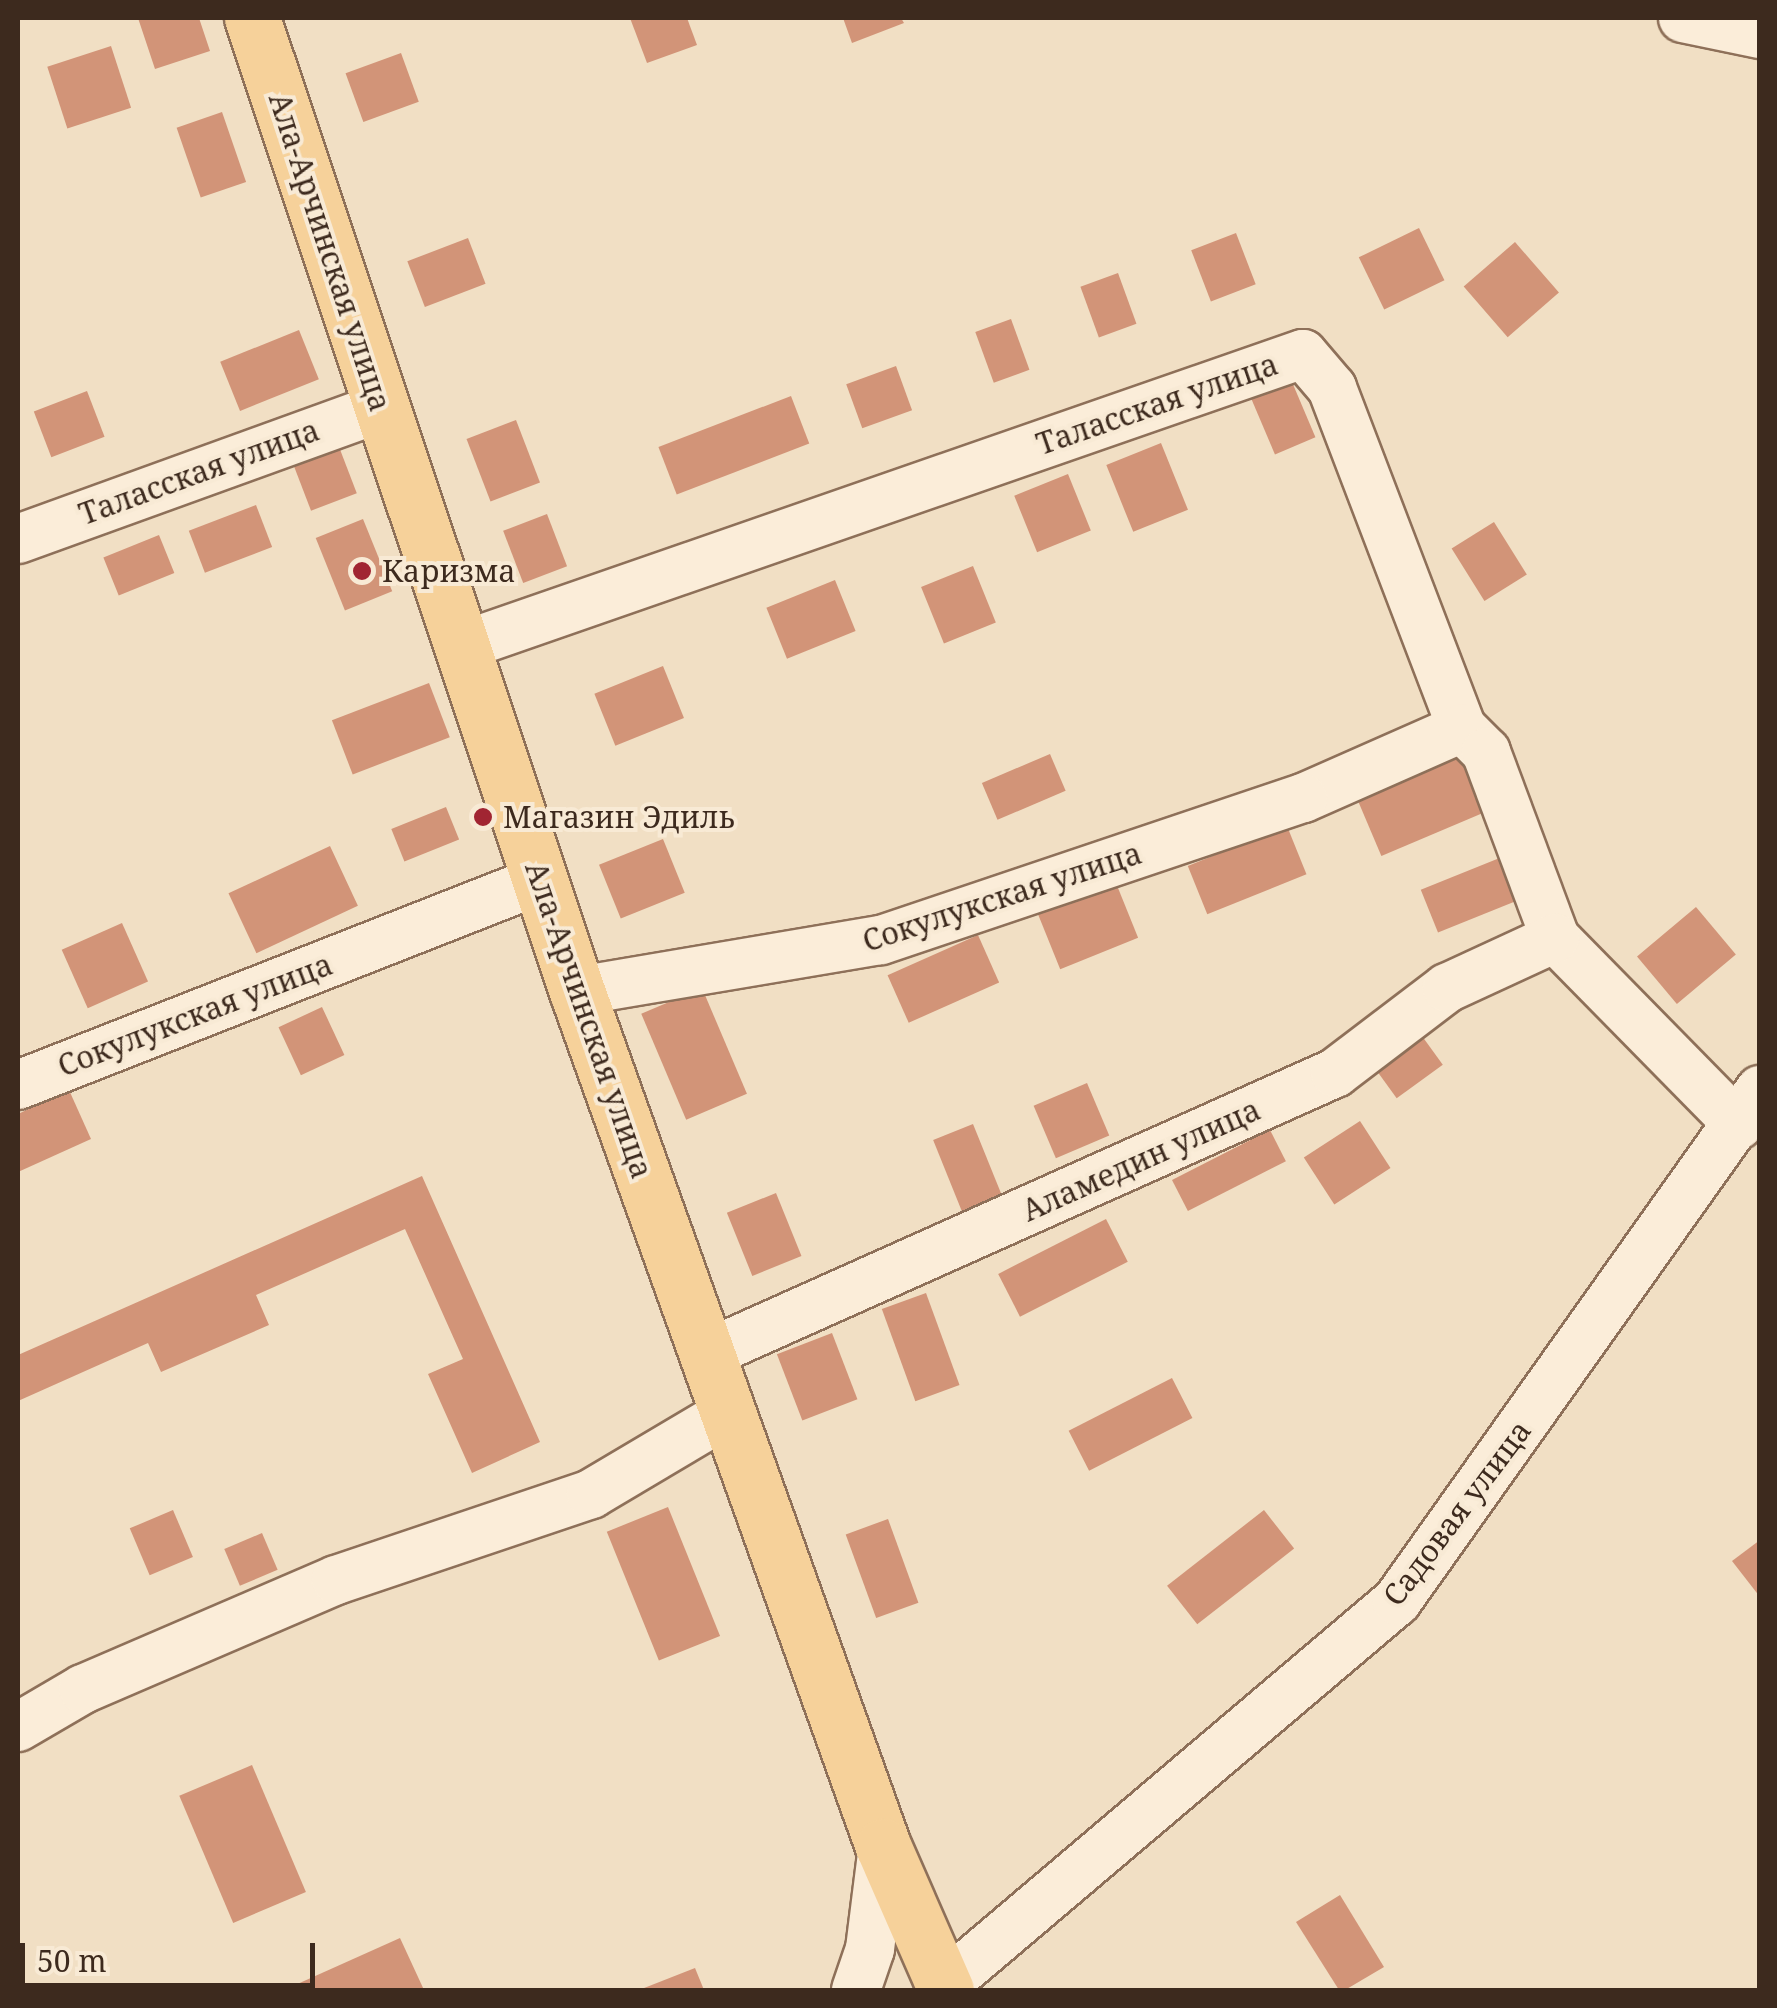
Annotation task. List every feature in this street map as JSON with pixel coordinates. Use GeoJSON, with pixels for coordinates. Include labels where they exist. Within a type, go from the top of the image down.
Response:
{"type":"FeatureCollection","features":[{"type":"Feature","properties":{"kind":"main road","name":"Ала-Арчинская улица"},"geometry":{"type":"LineString","coordinates":[[252,18],[577,991],[884,1846],[945,1988]]}},
{"type":"Feature","properties":{"kind":"street"},"geometry":{"type":"LineString","coordinates":[[1683,18],[1760,34]]}},
{"type":"Feature","properties":{"kind":"street","name":"Таласская улица"},"geometry":{"type":"LineString","coordinates":[[462,646],[1303,354],[1332,388],[1462,728]]}},
{"type":"Feature","properties":{"kind":"street","name":"Таласская улица"},"geometry":{"type":"LineString","coordinates":[[18,539],[382,408]]}},
{"type":"Feature","properties":{"kind":"street"},"geometry":{"type":"LineString","coordinates":[[1462,728],[1486,752],[1555,938],[1749,1107]]}},
{"type":"Feature","properties":{"kind":"street","name":"Сокулукская улица"},"geometry":{"type":"LineString","coordinates":[[577,991],[880,940],[1303,798],[1462,728]]}},
{"type":"Feature","properties":{"kind":"street","name":"Сокулукская улица"},"geometry":{"type":"LineString","coordinates":[[18,1084],[540,880]]}},
{"type":"Feature","properties":{"kind":"street","name":"Аламедин улица"},"geometry":{"type":"LineString","coordinates":[[709,1354],[1336,1073],[1447,988],[1555,938]]}},
{"type":"Feature","properties":{"kind":"street","name":"Садовая улица"},"geometry":{"type":"LineString","coordinates":[[945,1988],[1397,1601],[1749,1107]]}},
{"type":"Feature","properties":{"kind":"street"},"geometry":{"type":"LineString","coordinates":[[18,1727],[83,1690],[336,1580],[591,1494],[729,1412]]}},
{"type":"Feature","properties":{"kind":"street"},"geometry":{"type":"LineString","coordinates":[[856,1990],[870,1948],[884,1846]]}},
{"type":"Feature","properties":{"kind":"building"},"geometry":{"type":"Polygon","coordinates":[[[138,18],[199,18],[210,51],[155,69],[138,18]]]}},
{"type":"Feature","properties":{"kind":"building"},"geometry":{"type":"Polygon","coordinates":[[[630,18],[687,18],[697,45],[647,63],[630,18]]]}},
{"type":"Feature","properties":{"kind":"building"},"geometry":{"type":"Polygon","coordinates":[[[843,18],[901,18],[904,23],[852,43],[843,18]]]}},
{"type":"Feature","properties":{"kind":"building"},"geometry":{"type":"Polygon","coordinates":[[[111,46],[131,108],[67,129],[47,67],[111,46]]]}},
{"type":"Feature","properties":{"kind":"building"},"geometry":{"type":"Polygon","coordinates":[[[401,53],[419,102],[363,122],[346,73],[401,53]]]}},
{"type":"Feature","properties":{"kind":"building"},"geometry":{"type":"Polygon","coordinates":[[[222,112],[246,182],[201,198],[177,128],[222,112]]]}},
{"type":"Feature","properties":{"kind":"building"},"geometry":{"type":"Polygon","coordinates":[[[1419,228],[1444,280],[1384,310],[1359,257],[1419,228]]]}},
{"type":"Feature","properties":{"kind":"building"},"geometry":{"type":"Polygon","coordinates":[[[1236,233],[1256,284],[1211,302],[1191,250],[1236,233]]]}},
{"type":"Feature","properties":{"kind":"building"},"geometry":{"type":"Polygon","coordinates":[[[468,238],[486,284],[425,307],[407,261],[468,238]]]}},
{"type":"Feature","properties":{"kind":"building"},"geometry":{"type":"Polygon","coordinates":[[[1515,242],[1559,293],[1508,337],[1464,287],[1515,242]]]}},
{"type":"Feature","properties":{"kind":"building"},"geometry":{"type":"Polygon","coordinates":[[[1118,273],[1136,324],[1099,337],[1080,287],[1118,273]]]}},
{"type":"Feature","properties":{"kind":"building"},"geometry":{"type":"Polygon","coordinates":[[[1011,319],[1029,370],[994,383],[975,332],[1011,319]]]}},
{"type":"Feature","properties":{"kind":"building"},"geometry":{"type":"Polygon","coordinates":[[[299,330],[319,379],[240,411],[220,362],[299,330]]]}},
{"type":"Feature","properties":{"kind":"building"},"geometry":{"type":"Polygon","coordinates":[[[896,366],[912,410],[862,428],[846,384],[896,366]]]}},
{"type":"Feature","properties":{"kind":"building"},"geometry":{"type":"Polygon","coordinates":[[[1292,382],[1315,437],[1275,454],[1251,399],[1292,382]]]}},
{"type":"Feature","properties":{"kind":"building"},"geometry":{"type":"Polygon","coordinates":[[[87,391],[105,437],[51,457],[34,411],[87,391]]]}},
{"type":"Feature","properties":{"kind":"building"},"geometry":{"type":"Polygon","coordinates":[[[791,396],[809,444],[677,495],[658,447],[791,396]]]}},
{"type":"Feature","properties":{"kind":"building"},"geometry":{"type":"Polygon","coordinates":[[[516,420],[540,483],[491,502],[467,439],[516,420]]]}},
{"type":"Feature","properties":{"kind":"building"},"geometry":{"type":"Polygon","coordinates":[[[336,439],[357,493],[311,511],[290,457],[336,439]]]}},
{"type":"Feature","properties":{"kind":"building"},"geometry":{"type":"Polygon","coordinates":[[[1161,443],[1188,510],[1133,532],[1106,465],[1161,443]]]}},
{"type":"Feature","properties":{"kind":"building"},"geometry":{"type":"Polygon","coordinates":[[[1068,474],[1091,531],[1037,552],[1014,496],[1068,474]]]}},
{"type":"Feature","properties":{"kind":"building"},"geometry":{"type":"Polygon","coordinates":[[[256,505],[272,547],[205,573],[189,531],[256,505]]]}},
{"type":"Feature","properties":{"kind":"building"},"geometry":{"type":"Polygon","coordinates":[[[547,514],[567,566],[523,583],[503,531],[547,514]]]}},
{"type":"Feature","properties":{"kind":"building"},"geometry":{"type":"Polygon","coordinates":[[[363,519],[392,591],[345,610],[316,538],[363,519]]]}},
{"type":"Feature","properties":{"kind":"building"},"geometry":{"type":"Polygon","coordinates":[[[1494,522],[1527,575],[1484,601],[1452,548],[1494,522]]]}},
{"type":"Feature","properties":{"kind":"building"},"geometry":{"type":"Polygon","coordinates":[[[159,535],[174,573],[119,595],[103,557],[159,535]]]}},
{"type":"Feature","properties":{"kind":"building"},"geometry":{"type":"Polygon","coordinates":[[[973,566],[996,623],[944,644],[921,587],[973,566]]]}},
{"type":"Feature","properties":{"kind":"building"},"geometry":{"type":"Polygon","coordinates":[[[835,580],[856,631],[787,659],[766,608],[835,580]]]}},
{"type":"Feature","properties":{"kind":"building"},"geometry":{"type":"Polygon","coordinates":[[[663,666],[684,718],[615,746],[594,694],[663,666]]]}},
{"type":"Feature","properties":{"kind":"building"},"geometry":{"type":"Polygon","coordinates":[[[429,683],[450,737],[353,774],[332,720],[429,683]]]}},
{"type":"Feature","properties":{"kind":"building"},"geometry":{"type":"Polygon","coordinates":[[[1473,752],[1496,807],[1381,856],[1358,801],[1473,752]]]}},
{"type":"Feature","properties":{"kind":"building"},"geometry":{"type":"Polygon","coordinates":[[[1050,754],[1066,791],[998,820],[982,783],[1050,754]]]}},
{"type":"Feature","properties":{"kind":"building"},"geometry":{"type":"Polygon","coordinates":[[[446,807],[459,839],[404,862],[391,829],[446,807]]]}},
{"type":"Feature","properties":{"kind":"building"},"geometry":{"type":"Polygon","coordinates":[[[1287,826],[1306,874],[1207,914],[1188,866],[1287,826]]]}},
{"type":"Feature","properties":{"kind":"building"},"geometry":{"type":"Polygon","coordinates":[[[663,839],[685,893],[621,919],[599,865],[663,839]]]}},
{"type":"Feature","properties":{"kind":"building"},"geometry":{"type":"Polygon","coordinates":[[[330,846],[358,906],[256,953],[228,893],[330,846]]]}},
{"type":"Feature","properties":{"kind":"building"},"geometry":{"type":"Polygon","coordinates":[[[1507,855],[1524,898],[1438,932],[1421,890],[1507,855]]]}},
{"type":"Feature","properties":{"kind":"building"},"geometry":{"type":"Polygon","coordinates":[[[1116,883],[1138,938],[1060,969],[1038,914],[1116,883]]]}},
{"type":"Feature","properties":{"kind":"building"},"geometry":{"type":"Polygon","coordinates":[[[1696,907],[1736,954],[1677,1004],[1637,956],[1696,907]]]}},
{"type":"Feature","properties":{"kind":"building"},"geometry":{"type":"Polygon","coordinates":[[[122,923],[148,981],[88,1008],[62,950],[122,923]]]}},
{"type":"Feature","properties":{"kind":"building"},"geometry":{"type":"Polygon","coordinates":[[[978,935],[999,983],[909,1023],[888,975],[978,935]]]}},
{"type":"Feature","properties":{"kind":"building"},"geometry":{"type":"Polygon","coordinates":[[[702,988],[747,1094],[686,1120],[641,1014],[702,988]]]}},
{"type":"Feature","properties":{"kind":"building"},"geometry":{"type":"Polygon","coordinates":[[[322,1007],[344,1055],[301,1075],[278,1027],[322,1007]]]}},
{"type":"Feature","properties":{"kind":"building"},"geometry":{"type":"Polygon","coordinates":[[[1414,1025],[1443,1065],[1397,1098],[1368,1059],[1414,1025]]]}},
{"type":"Feature","properties":{"kind":"building"},"geometry":{"type":"Polygon","coordinates":[[[1087,1083],[1109,1135],[1056,1158],[1034,1106],[1087,1083]]]}},
{"type":"Feature","properties":{"kind":"building"},"geometry":{"type":"Polygon","coordinates":[[[69,1090],[91,1139],[18,1172],[18,1114],[69,1090]]]}},
{"type":"Feature","properties":{"kind":"building"},"geometry":{"type":"Polygon","coordinates":[[[1360,1121],[1390,1168],[1334,1204],[1304,1157],[1360,1121]]]}},
{"type":"Feature","properties":{"kind":"building"},"geometry":{"type":"Polygon","coordinates":[[[973,1124],[1003,1199],[963,1215],[933,1140],[973,1124]]]}},
{"type":"Feature","properties":{"kind":"building"},"geometry":{"type":"Polygon","coordinates":[[[1270,1130],[1286,1161],[1188,1211],[1172,1180],[1270,1130]]]}},
{"type":"Feature","properties":{"kind":"building"},"geometry":{"type":"Polygon","coordinates":[[[422,1176],[540,1442],[472,1473],[428,1374],[463,1359],[405,1229],[256,1295],[269,1325],[161,1372],[148,1343],[18,1401],[18,1355],[422,1176]]]}},
{"type":"Feature","properties":{"kind":"building"},"geometry":{"type":"Polygon","coordinates":[[[776,1193],[801,1256],[752,1276],[727,1213],[776,1193]]]}},
{"type":"Feature","properties":{"kind":"building"},"geometry":{"type":"Polygon","coordinates":[[[1106,1219],[1128,1262],[1020,1317],[998,1274],[1106,1219]]]}},
{"type":"Feature","properties":{"kind":"building"},"geometry":{"type":"Polygon","coordinates":[[[926,1293],[960,1385],[915,1401],[882,1309],[926,1293]]]}},
{"type":"Feature","properties":{"kind":"building"},"geometry":{"type":"Polygon","coordinates":[[[832,1333],[857,1399],[802,1420],[777,1354],[832,1333]]]}},
{"type":"Feature","properties":{"kind":"building"},"geometry":{"type":"Polygon","coordinates":[[[1172,1378],[1192,1418],[1089,1471],[1069,1431],[1172,1378]]]}},
{"type":"Feature","properties":{"kind":"building"},"geometry":{"type":"Polygon","coordinates":[[[668,1507],[720,1636],[659,1661],[607,1532],[668,1507]]]}},
{"type":"Feature","properties":{"kind":"building"},"geometry":{"type":"Polygon","coordinates":[[[173,1510],[193,1557],[150,1575],[130,1528],[173,1510]]]}},
{"type":"Feature","properties":{"kind":"building"},"geometry":{"type":"Polygon","coordinates":[[[1264,1510],[1294,1549],[1197,1624],[1167,1586],[1264,1510]]]}},
{"type":"Feature","properties":{"kind":"building"},"geometry":{"type":"Polygon","coordinates":[[[888,1519],[918,1603],[876,1618],[846,1534],[888,1519]]]}},
{"type":"Feature","properties":{"kind":"building"},"geometry":{"type":"Polygon","coordinates":[[[262,1533],[278,1570],[240,1586],[224,1549],[262,1533]]]}},
{"type":"Feature","properties":{"kind":"building"},"geometry":{"type":"Polygon","coordinates":[[[1760,1540],[1760,1597],[1732,1561],[1760,1540]]]}},
{"type":"Feature","properties":{"kind":"building"},"geometry":{"type":"Polygon","coordinates":[[[252,1765],[306,1892],[233,1923],[179,1796],[252,1765]]]}},
{"type":"Feature","properties":{"kind":"building"},"geometry":{"type":"Polygon","coordinates":[[[1340,1895],[1384,1967],[1345,1990],[1339,1990],[1296,1922],[1340,1895]]]}},
{"type":"Feature","properties":{"kind":"building"},"geometry":{"type":"Polygon","coordinates":[[[400,1938],[424,1990],[284,1990],[400,1938]]]}},
{"type":"Feature","properties":{"kind":"building"},"geometry":{"type":"Polygon","coordinates":[[[695,1968],[704,1990],[639,1990],[695,1968]]]}},
{"type":"Feature","properties":{"kind":"place","name":"Каризма"},"geometry":{"type":"Point","coordinates":[362,571]}},
{"type":"Feature","properties":{"kind":"place","name":"Магазин Эдиль"},"geometry":{"type":"Point","coordinates":[483,817]}}]}
